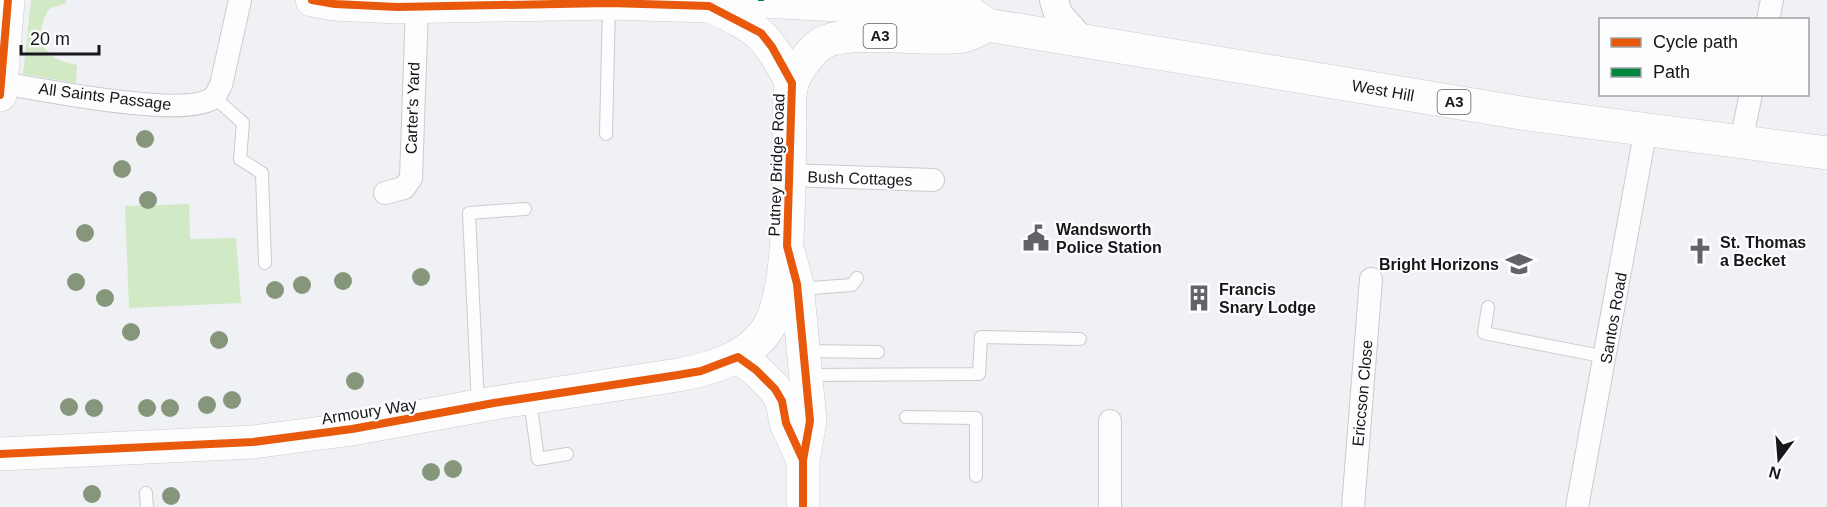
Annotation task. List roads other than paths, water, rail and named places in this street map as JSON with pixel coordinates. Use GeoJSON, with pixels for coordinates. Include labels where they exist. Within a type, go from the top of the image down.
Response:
{"type":"FeatureCollection","features":[{"type":"Feature","properties":{"kind":"main road"},"geometry":{"type":"LineString","coordinates":[[1,87],[8,0]]}},
{"type":"Feature","properties":{"kind":"main road","name":"A3"},"geometry":{"type":"LineString","coordinates":[[312,0],[335,4],[417,6],[610,2],[709,6],[761,1],[952,5],[969,12],[987,25],[1082,41]]}},
{"type":"Feature","properties":{"kind":"main road","name":"A3"},"geometry":{"type":"LineString","coordinates":[[709,6],[761,33],[772,47],[792,83],[806,60],[821,44],[831,40],[858,36],[963,36],[987,25]]}},
{"type":"Feature","properties":{"kind":"main road","name":"West Hill"},"geometry":{"type":"LineString","coordinates":[[1082,41],[1496,109],[1827,153]]}},
{"type":"Feature","properties":{"kind":"main road","name":"Putney Bridge Road"},"geometry":{"type":"LineString","coordinates":[[792,83],[787,246],[797,289],[792,377],[810,421],[803,460],[803,507]]}},
{"type":"Feature","properties":{"kind":"main road","name":"Armoury Way"},"geometry":{"type":"LineString","coordinates":[[0,454],[252,442],[352,429],[478,406],[701,371],[738,357],[767,330],[775,310],[787,246]]}},
{"type":"Feature","properties":{"kind":"main road"},"geometry":{"type":"LineString","coordinates":[[738,357],[756,369],[792,377]]}},
{"type":"Feature","properties":{"kind":"street"},"geometry":{"type":"LineString","coordinates":[[214,97],[221,85],[240,0]]}},
{"type":"Feature","properties":{"kind":"street"},"geometry":{"type":"LineString","coordinates":[[1054,0],[1058,15],[1082,41]]}},
{"type":"Feature","properties":{"kind":"street"},"geometry":{"type":"LineString","coordinates":[[1768,18],[1772,0]]}},
{"type":"Feature","properties":{"kind":"street","name":"Carter's Yard"},"geometry":{"type":"LineString","coordinates":[[385,194],[404,188],[411,178],[417,6]]}},
{"type":"Feature","properties":{"kind":"street","name":"All Saints Passage"},"geometry":{"type":"LineString","coordinates":[[1,87],[165,106],[203,102],[214,97]]}},
{"type":"Feature","properties":{"kind":"street"},"geometry":{"type":"LineString","coordinates":[[1741,141],[1751,96]]}},
{"type":"Feature","properties":{"kind":"street","name":"Santos Road"},"geometry":{"type":"LineString","coordinates":[[1577,507],[1646,129]]}},
{"type":"Feature","properties":{"kind":"street","name":"Bush Cottages"},"geometry":{"type":"LineString","coordinates":[[788,175],[933,180]]}},
{"type":"Feature","properties":{"kind":"street","name":"Ericcson Close"},"geometry":{"type":"LineString","coordinates":[[1353,507],[1371,279]]}},
{"type":"Feature","properties":{"kind":"street"},"geometry":{"type":"LineString","coordinates":[[1110,421],[1110,507]]}},
{"type":"Feature","properties":{"kind":"lane"},"geometry":{"type":"LineString","coordinates":[[606,134],[610,2]]}},
{"type":"Feature","properties":{"kind":"lane"},"geometry":{"type":"LineString","coordinates":[[214,97],[243,123],[240,159],[262,173],[265,263]]}},
{"type":"Feature","properties":{"kind":"lane"},"geometry":{"type":"LineString","coordinates":[[478,406],[469,213],[525,209]]}},
{"type":"Feature","properties":{"kind":"lane"},"geometry":{"type":"LineString","coordinates":[[797,289],[852,285],[856,278]]}},
{"type":"Feature","properties":{"kind":"lane"},"geometry":{"type":"LineString","coordinates":[[1488,307],[1484,333],[1606,357]]}},
{"type":"Feature","properties":{"kind":"lane"},"geometry":{"type":"LineString","coordinates":[[792,377],[979,374],[981,337],[1080,339]]}},
{"type":"Feature","properties":{"kind":"lane"},"geometry":{"type":"LineString","coordinates":[[792,377],[878,352]]}},
{"type":"Feature","properties":{"kind":"lane"},"geometry":{"type":"LineString","coordinates":[[530,398],[538,459],[567,454]]}},
{"type":"Feature","properties":{"kind":"lane"},"geometry":{"type":"LineString","coordinates":[[906,417],[976,418],[976,476]]}},
{"type":"Feature","properties":{"kind":"lane"},"geometry":{"type":"LineString","coordinates":[[146,493],[147,507]]}},
{"type":"Feature","properties":{"kind":"place","name":"Wandsworth Police Station"},"geometry":{"type":"Point","coordinates":[1036,238]}},
{"type":"Feature","properties":{"kind":"place","name":"St. Thomas a Becket"},"geometry":{"type":"Point","coordinates":[1700,251]}},
{"type":"Feature","properties":{"kind":"place","name":"Bright Horizons"},"geometry":{"type":"Point","coordinates":[1519,264]}},
{"type":"Feature","properties":{"kind":"place","name":"Francis Snary Lodge"},"geometry":{"type":"Point","coordinates":[1199,298]}}]}
